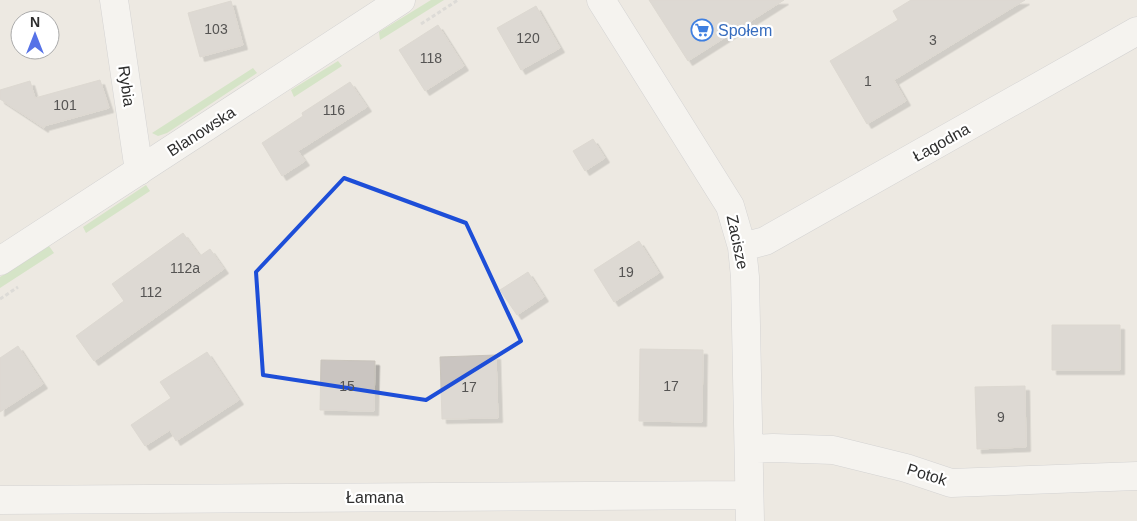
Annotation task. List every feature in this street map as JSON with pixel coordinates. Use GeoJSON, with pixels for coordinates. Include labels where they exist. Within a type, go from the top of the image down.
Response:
{"type":"FeatureCollection","features":[{"type":"Feature","properties":{"kind":"street","name":"Rybia"},"geometry":{"type":"LineString","coordinates":[[114,0],[139,171]]}},
{"type":"Feature","properties":{"kind":"street","name":"Blanowska"},"geometry":{"type":"LineString","coordinates":[[0,261],[401,0]]}},
{"type":"Feature","properties":{"kind":"street","name":"Zacisze"},"geometry":{"type":"LineString","coordinates":[[601,0],[730,206],[742,247],[745,277],[749,508]]}},
{"type":"Feature","properties":{"kind":"street","name":"Łagodna"},"geometry":{"type":"LineString","coordinates":[[742,247],[764,240],[1137,31]]}},
{"type":"Feature","properties":{"kind":"street","name":"Potok"},"geometry":{"type":"LineString","coordinates":[[748,449],[833,450],[906,468],[951,483],[1137,476]]}},
{"type":"Feature","properties":{"kind":"street","name":"Łamana"},"geometry":{"type":"LineString","coordinates":[[0,500],[749,508]]}},
{"type":"Feature","properties":{"kind":"highlighted area"},"geometry":{"type":"Polygon","coordinates":[[[344,178],[466,223],[521,341],[426,400],[263,375],[256,272],[344,178]]]}},
{"type":"Feature","properties":{"kind":"green space"},"geometry":{"type":"Polygon","coordinates":[[[431,0],[444,0],[380,40],[379,32],[431,0]]]}},
{"type":"Feature","properties":{"kind":"green space"},"geometry":{"type":"Polygon","coordinates":[[[338,61],[342,66],[294,97],[291,90],[338,61]]]}},
{"type":"Feature","properties":{"kind":"green space"},"geometry":{"type":"Polygon","coordinates":[[[253,68],[257,73],[167,133],[158,136],[152,133],[253,68]]]}},
{"type":"Feature","properties":{"kind":"green space"},"geometry":{"type":"Polygon","coordinates":[[[146,185],[150,191],[86,233],[83,227],[146,185]]]}},
{"type":"Feature","properties":{"kind":"green space"},"geometry":{"type":"Polygon","coordinates":[[[49,246],[54,253],[0,288],[0,277],[49,246]]]}},
{"type":"Feature","properties":{"kind":"building","name":"Społem"},"geometry":{"type":"Polygon","coordinates":[[[649,0],[784,0],[688,61],[649,0]]]}},
{"type":"Feature","properties":{"kind":"building"},"geometry":{"type":"Polygon","coordinates":[[[911,0],[1025,0],[894,80],[906,101],[867,124],[830,61],[898,20],[893,11],[911,0]]]}},
{"type":"Feature","properties":{"kind":"building"},"geometry":{"type":"Polygon","coordinates":[[[231,1],[243,45],[200,57],[188,13],[231,1]]]}},
{"type":"Feature","properties":{"kind":"building"},"geometry":{"type":"Polygon","coordinates":[[[536,6],[560,48],[521,70],[497,28],[536,6]]]}},
{"type":"Feature","properties":{"kind":"building"},"geometry":{"type":"Polygon","coordinates":[[[438,25],[464,66],[425,91],[399,50],[438,25]]]}},
{"type":"Feature","properties":{"kind":"building"},"geometry":{"type":"Polygon","coordinates":[[[100,80],[109,108],[44,126],[44,128],[0,99],[0,90],[30,81],[35,98],[100,80]]]}},
{"type":"Feature","properties":{"kind":"building"},"geometry":{"type":"Polygon","coordinates":[[[350,82],[367,107],[298,151],[305,161],[282,176],[262,143],[303,116],[302,113],[350,82]]]}},
{"type":"Feature","properties":{"kind":"building"},"geometry":{"type":"Polygon","coordinates":[[[593,139],[605,158],[585,171],[573,151],[593,139]]]}},
{"type":"Feature","properties":{"kind":"building"},"geometry":{"type":"Polygon","coordinates":[[[183,233],[200,256],[210,249],[224,269],[94,361],[76,336],[124,301],[112,284],[183,233]]]}},
{"type":"Feature","properties":{"kind":"building"},"geometry":{"type":"Polygon","coordinates":[[[639,241],[659,273],[614,302],[594,270],[639,241]]]}},
{"type":"Feature","properties":{"kind":"building"},"geometry":{"type":"Polygon","coordinates":[[[528,272],[544,297],[517,315],[500,290],[528,272]]]}},
{"type":"Feature","properties":{"kind":"building"},"geometry":{"type":"Polygon","coordinates":[[[1052,325],[1120,325],[1120,370],[1052,370],[1052,325]]]}},
{"type":"Feature","properties":{"kind":"building"},"geometry":{"type":"Polygon","coordinates":[[[18,346],[43,384],[0,412],[0,358],[18,346]]]}},
{"type":"Feature","properties":{"kind":"building"},"geometry":{"type":"Polygon","coordinates":[[[640,349],[703,350],[702,422],[639,421],[640,349]]]}},
{"type":"Feature","properties":{"kind":"building"},"geometry":{"type":"Polygon","coordinates":[[[207,352],[239,400],[176,441],[170,430],[145,446],[131,425],[171,398],[160,382],[207,352]]]}},
{"type":"Feature","properties":{"kind":"building"},"geometry":{"type":"Polygon","coordinates":[[[496,355],[498,418],[442,419],[440,357],[496,355]]]}},
{"type":"Feature","properties":{"kind":"building"},"geometry":{"type":"Polygon","coordinates":[[[321,360],[375,361],[374,411],[320,410],[321,360]]]}},
{"type":"Feature","properties":{"kind":"building"},"geometry":{"type":"Polygon","coordinates":[[[1025,386],[1026,447],[977,449],[975,387],[1025,386]]]}},
{"type":"Feature","properties":{"kind":"place","name":"Społem"},"geometry":{"type":"Point","coordinates":[702,30]}}]}
